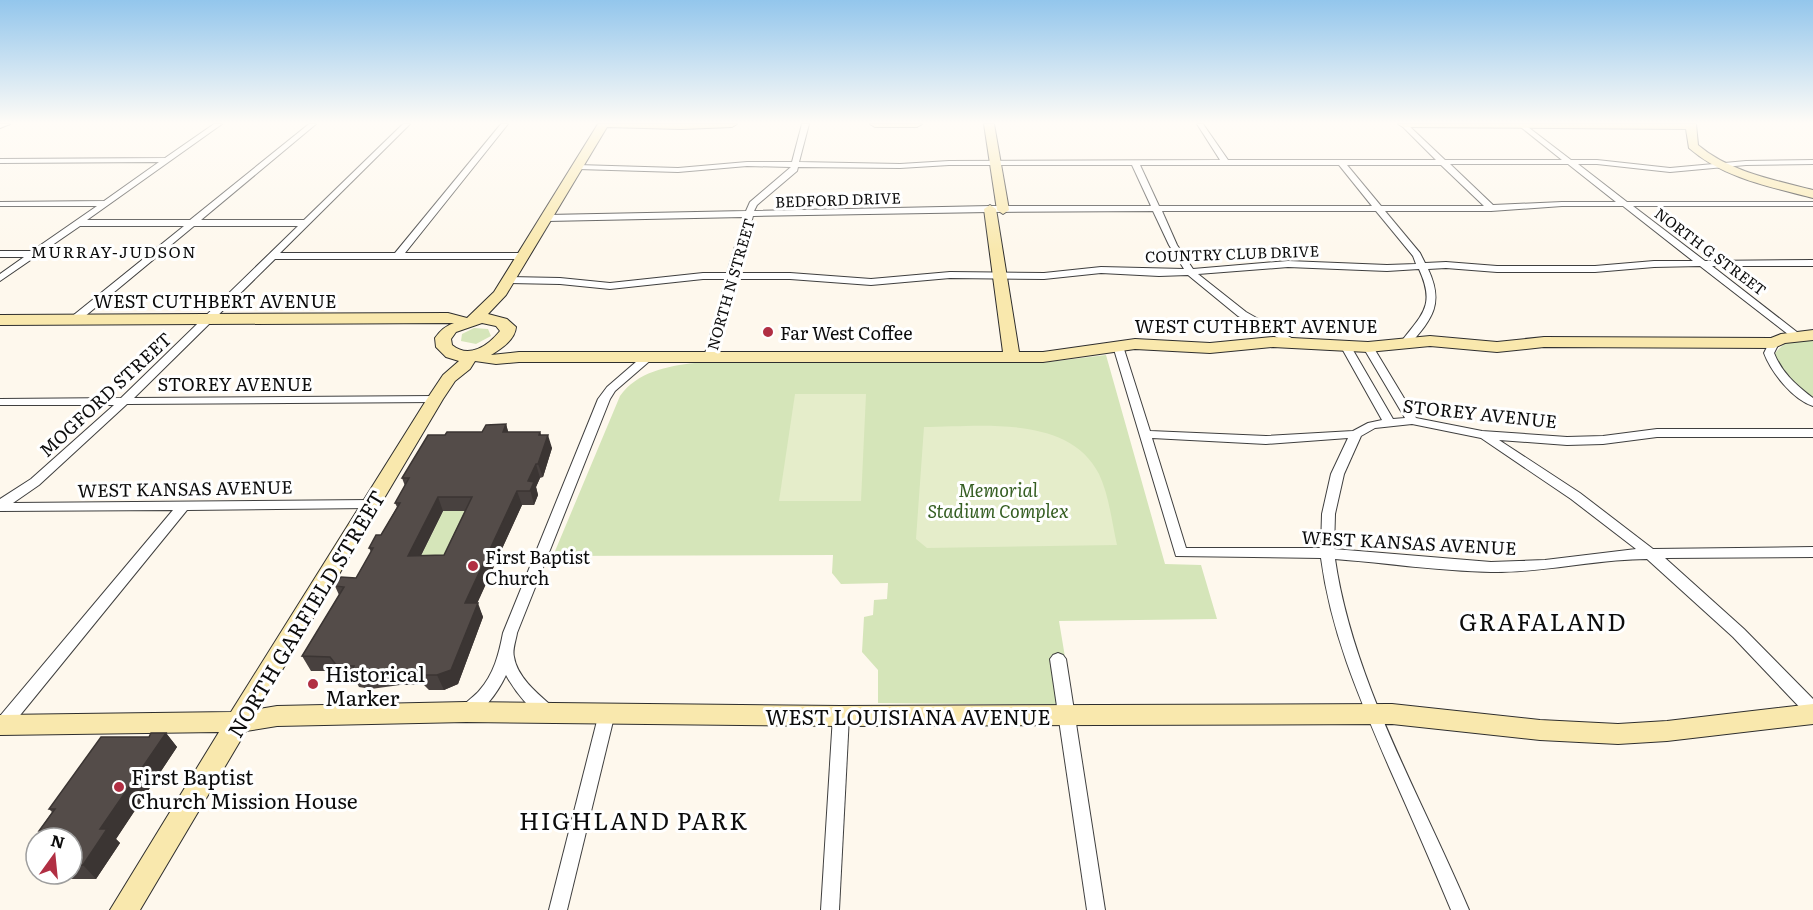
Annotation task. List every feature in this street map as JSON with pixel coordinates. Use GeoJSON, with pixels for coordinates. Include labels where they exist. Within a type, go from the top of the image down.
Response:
{"type":"FeatureCollection","features":[{"type":"Feature","properties":{"kind":"street"},"geometry":{"type":"LineString","coordinates":[[0,278],[158,166]]}},
{"type":"Feature","properties":{"kind":"street"},"geometry":{"type":"LineString","coordinates":[[74,320],[262,166]]}},
{"type":"Feature","properties":{"kind":"street","name":"MOGFORD STREET"},"geometry":{"type":"LineString","coordinates":[[0,506],[35,482],[123,402],[364,166]]}},
{"type":"Feature","properties":{"kind":"street"},"geometry":{"type":"LineString","coordinates":[[398,256],[471,166]]}},
{"type":"Feature","properties":{"kind":"street"},"geometry":{"type":"LineString","coordinates":[[499,295],[501,299],[491,315],[508,327],[508,332],[492,349],[471,356],[452,353],[444,347],[443,338],[483,312],[489,302],[499,295],[578,167],[678,170],[719,166]]}},
{"type":"Feature","properties":{"kind":"street","name":"NORTH N STREET"},"geometry":{"type":"LineString","coordinates":[[709,357],[753,204],[790,175],[794,166]]}},
{"type":"Feature","properties":{"kind":"street"},"geometry":{"type":"LineString","coordinates":[[995,166],[999,276],[1012,357]]}},
{"type":"Feature","properties":{"kind":"street"},"geometry":{"type":"LineString","coordinates":[[1138,166],[1173,245],[1190,272],[1258,325],[1291,342]]}},
{"type":"Feature","properties":{"kind":"street"},"geometry":{"type":"LineString","coordinates":[[1345,166],[1417,255],[1430,283],[1431,308],[1423,323],[1406,342]]}},
{"type":"Feature","properties":{"kind":"street"},"geometry":{"type":"LineString","coordinates":[[1447,166],[1491,208]]}},
{"type":"Feature","properties":{"kind":"street","name":"NORTH G STREET"},"geometry":{"type":"LineString","coordinates":[[1576,166],[1703,264],[1805,335]]}},
{"type":"Feature","properties":{"kind":"street"},"geometry":{"type":"LineString","coordinates":[[1638,166],[1670,170],[1707,166]]}},
{"type":"Feature","properties":{"kind":"street"},"geometry":{"type":"LineString","coordinates":[[1727,166],[1813,194]]}},
{"type":"Feature","properties":{"kind":"street"},"geometry":{"type":"LineString","coordinates":[[0,204],[106,203]]}},
{"type":"Feature","properties":{"kind":"street","name":"BEDFORD DRIVE"},"geometry":{"type":"LineString","coordinates":[[547,218],[996,209],[1491,208],[1562,204],[1813,204]]}},
{"type":"Feature","properties":{"kind":"street"},"geometry":{"type":"LineString","coordinates":[[78,223],[306,223]]}},
{"type":"Feature","properties":{"kind":"street"},"geometry":{"type":"LineString","coordinates":[[0,254],[34,254]]}},
{"type":"Feature","properties":{"kind":"street"},"geometry":{"type":"LineString","coordinates":[[272,256],[524,256]]}},
{"type":"Feature","properties":{"kind":"street","name":"COUNTRY CLUB DRIVE"},"geometry":{"type":"LineString","coordinates":[[509,280],[560,281],[610,286],[674,278],[732,276],[790,276],[871,282],[950,275],[1044,276],[1101,270],[1190,272],[1288,264],[1387,268],[1422,266],[1595,269],[1654,264],[1813,263]]}},
{"type":"Feature","properties":{"kind":"street","name":"WEST CUTHBERT AVENUE"},"geometry":{"type":"LineString","coordinates":[[0,320],[429,319],[463,323]]}},
{"type":"Feature","properties":{"kind":"street"},"geometry":{"type":"LineString","coordinates":[[463,323],[496,320]]}},
{"type":"Feature","properties":{"kind":"street","name":"WEST CUTHBERT AVENUE"},"geometry":{"type":"LineString","coordinates":[[471,356],[483,359],[519,357],[1043,357],[1136,344],[1210,348],[1291,342],[1368,347],[1430,341],[1497,347],[1544,342],[1774,343],[1781,339],[1805,335]]}},
{"type":"Feature","properties":{"kind":"street"},"geometry":{"type":"LineString","coordinates":[[1774,343],[1769,353],[1774,367],[1784,379],[1813,403]]}},
{"type":"Feature","properties":{"kind":"street"},"geometry":{"type":"LineString","coordinates":[[1345,345],[1389,422]]}},
{"type":"Feature","properties":{"kind":"street"},"geometry":{"type":"LineString","coordinates":[[1118,346],[1144,434]]}},
{"type":"Feature","properties":{"kind":"street"},"geometry":{"type":"LineString","coordinates":[[1368,347],[1412,421]]}},
{"type":"Feature","properties":{"kind":"street","name":"WEST CUTHBERT AVENUE"},"geometry":{"type":"LineString","coordinates":[[492,349],[519,357]]}},
{"type":"Feature","properties":{"kind":"street"},"geometry":{"type":"LineString","coordinates":[[449,378],[447,370],[452,353]]}},
{"type":"Feature","properties":{"kind":"street","name":"NORTH GARFIELD STREET"},"geometry":{"type":"LineString","coordinates":[[124,910],[435,399],[449,378],[464,366],[471,356]]}},
{"type":"Feature","properties":{"kind":"street"},"geometry":{"type":"LineString","coordinates":[[466,712],[495,685],[506,657],[510,633],[604,399],[610,389],[648,357]]}},
{"type":"Feature","properties":{"kind":"street"},"geometry":{"type":"LineString","coordinates":[[1367,384],[1389,384]]}},
{"type":"Feature","properties":{"kind":"street","name":"STOREY AVENUE"},"geometry":{"type":"LineString","coordinates":[[0,402],[435,399]]}},
{"type":"Feature","properties":{"kind":"street","name":"STOREY AVENUE"},"geometry":{"type":"LineString","coordinates":[[1144,434],[1266,440],[1356,434],[1372,425],[1412,421],[1482,435],[1590,441],[1656,433],[1813,433]]}},
{"type":"Feature","properties":{"kind":"street","name":"WEST KANSAS AVENUE"},"geometry":{"type":"LineString","coordinates":[[1144,434],[1181,553],[1328,553],[1491,567],[1545,565],[1613,556],[1652,554],[1813,552]]}},
{"type":"Feature","properties":{"kind":"street"},"geometry":{"type":"LineString","coordinates":[[1356,434],[1345,453],[1334,483],[1328,518],[1331,584],[1340,626],[1348,654],[1460,910]]}},
{"type":"Feature","properties":{"kind":"street"},"geometry":{"type":"LineString","coordinates":[[1482,435],[1562,485],[1652,554],[1734,627],[1813,710]]}},
{"type":"Feature","properties":{"kind":"street","name":"WEST KANSAS AVENUE"},"geometry":{"type":"LineString","coordinates":[[0,506],[182,507],[370,504]]}},
{"type":"Feature","properties":{"kind":"street"},"geometry":{"type":"LineString","coordinates":[[1,725],[182,507]]}},
{"type":"Feature","properties":{"kind":"street"},"geometry":{"type":"LineString","coordinates":[[506,657],[510,669],[526,693],[547,712]]}},
{"type":"Feature","properties":{"kind":"street"},"geometry":{"type":"LineString","coordinates":[[1058,659],[1095,910]]}},
{"type":"Feature","properties":{"kind":"street","name":"WEST LOUISIANA AVENUE"},"geometry":{"type":"LineString","coordinates":[[1,725],[238,722],[277,716],[466,712],[841,716],[1374,715],[1442,718],[1557,733],[1616,734],[1685,730],[1764,718],[1813,714]]}},
{"type":"Feature","properties":{"kind":"street"},"geometry":{"type":"LineString","coordinates":[[558,910],[607,713]]}},
{"type":"Feature","properties":{"kind":"street"},"geometry":{"type":"LineString","coordinates":[[830,910],[841,716]]}},
{"type":"Feature","properties":{"kind":"green space"},"geometry":{"type":"Polygon","coordinates":[[[474,328],[488,329],[491,336],[476,344],[461,341],[462,334],[474,328]]]}},
{"type":"Feature","properties":{"kind":"green space"},"geometry":{"type":"Polygon","coordinates":[[[1813,338],[1813,400],[1782,374],[1774,355],[1782,346],[1791,341],[1813,338]]]}},
{"type":"Feature","properties":{"kind":"green space","name":"Memorial Stadium Complex"},"geometry":{"type":"Polygon","coordinates":[[[1106,355],[1165,564],[1201,565],[1217,619],[1059,621],[1073,705],[878,703],[878,670],[862,652],[864,617],[873,615],[874,600],[887,599],[888,583],[841,584],[832,573],[833,555],[553,556],[620,396],[635,381],[653,372],[695,363],[1040,363],[1106,355]]]}},
{"type":"Feature","properties":{"kind":"green space"},"geometry":{"type":"Polygon","coordinates":[[[795,394],[866,394],[861,501],[779,501],[795,394]]]}},
{"type":"Feature","properties":{"kind":"green space"},"geometry":{"type":"Polygon","coordinates":[[[924,427],[1021,428],[1067,441],[1085,455],[1099,474],[1108,500],[1117,545],[927,548],[916,539],[924,427]]]}},
{"type":"Feature","properties":{"kind":"green space"},"geometry":{"type":"Polygon","coordinates":[[[443,511],[489,511],[450,569],[414,570],[443,511]]]}},
{"type":"Feature","properties":{"kind":"building","name":"First Baptist Church"},"geometry":{"type":"Polygon","coordinates":[[[506,424],[503,432],[540,432],[539,435],[548,435],[538,464],[528,481],[534,482],[530,491],[517,491],[465,603],[478,603],[451,670],[437,675],[393,670],[363,674],[351,672],[354,666],[337,666],[330,657],[302,656],[344,587],[335,586],[341,577],[356,578],[373,548],[369,548],[376,535],[381,535],[400,503],[395,503],[409,478],[402,478],[428,435],[445,435],[447,432],[482,432],[486,425],[506,424]],[[438,497],[408,556],[444,555],[472,497],[438,497]]]}},
{"type":"Feature","properties":{"kind":"building"},"geometry":{"type":"Polygon","coordinates":[[[151,733],[166,733],[100,829],[107,829],[84,864],[84,826],[43,826],[55,809],[49,809],[101,737],[149,737],[151,733]]]}},
{"type":"Feature","properties":{"kind":"place","name":"Far West Coffee"},"geometry":{"type":"Point","coordinates":[768,332]}},
{"type":"Feature","properties":{"kind":"place","name":"First Baptist Church"},"geometry":{"type":"Point","coordinates":[473,566]}},
{"type":"Feature","properties":{"kind":"place","name":"Historical Marker"},"geometry":{"type":"Point","coordinates":[313,684]}},
{"type":"Feature","properties":{"kind":"place","name":"First Baptist Church Mission House"},"geometry":{"type":"Point","coordinates":[119,787]}},
{"type":"Feature","properties":{"kind":"district","name":"MURRAY-JUDSON"},"geometry":{"type":"Point","coordinates":[114,251]}},
{"type":"Feature","properties":{"kind":"district","name":"GRAFALAND"},"geometry":{"type":"Point","coordinates":[1543,620]}},
{"type":"Feature","properties":{"kind":"district","name":"HIGHLAND PARK"},"geometry":{"type":"Point","coordinates":[634,819]}}]}
